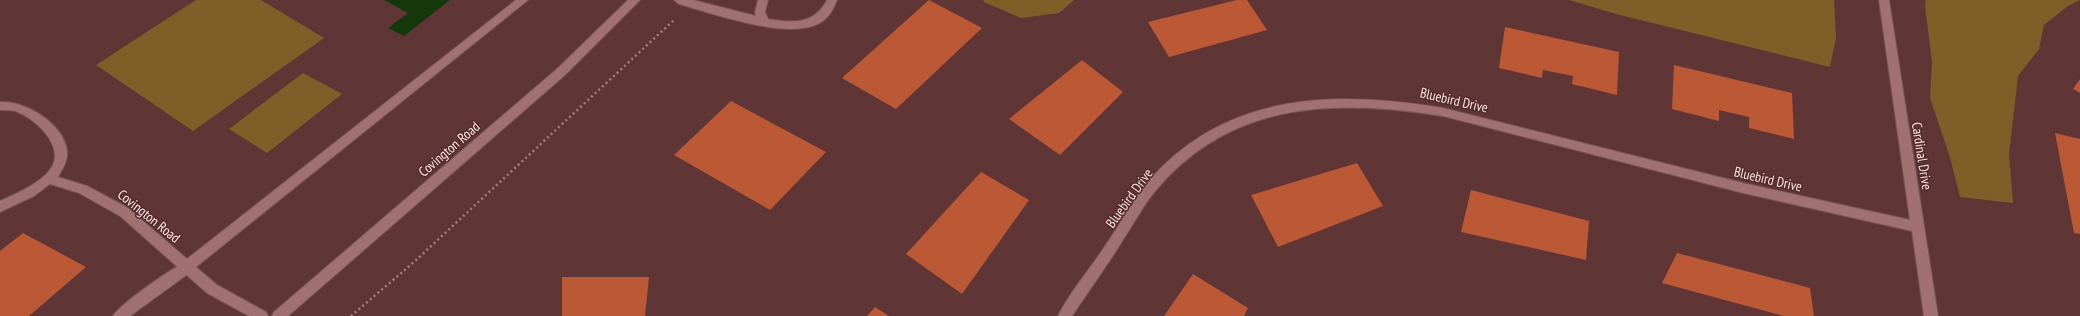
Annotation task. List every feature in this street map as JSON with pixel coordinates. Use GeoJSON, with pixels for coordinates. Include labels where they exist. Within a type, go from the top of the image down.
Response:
{"type":"FeatureCollection","features":[{"type":"Feature","properties":{"kind":"street"},"geometry":{"type":"LineString","coordinates":[[120,316],[186,266],[523,0]]}},
{"type":"Feature","properties":{"kind":"street","name":"Covington Road"},"geometry":{"type":"LineString","coordinates":[[279,316],[561,72],[634,0]]}},
{"type":"Feature","properties":{"kind":"street"},"geometry":{"type":"LineString","coordinates":[[763,0],[760,12],[764,22]]}},
{"type":"Feature","properties":{"kind":"street"},"geometry":{"type":"LineString","coordinates":[[682,1],[764,22],[791,27],[806,24],[820,18],[829,8],[832,0]]}},
{"type":"Feature","properties":{"kind":"street","name":"Cardinal Drive"},"geometry":{"type":"LineString","coordinates":[[1884,0],[1930,316]]}},
{"type":"Feature","properties":{"kind":"street","name":"Bluebird Drive"},"geometry":{"type":"LineString","coordinates":[[1065,316],[1152,186],[1188,150],[1209,136],[1253,117],[1295,106],[1329,102],[1372,101],[1403,104],[1443,112],[1743,188],[1918,227]]}},
{"type":"Feature","properties":{"kind":"street"},"geometry":{"type":"LineString","coordinates":[[0,106],[7,105],[26,109],[54,133],[61,147],[60,160],[50,179],[28,195],[0,206]]}},
{"type":"Feature","properties":{"kind":"street","name":"Covington Road"},"geometry":{"type":"LineString","coordinates":[[50,179],[83,189],[118,208],[212,289],[261,316]]}},
{"type":"Feature","properties":{"kind":"path"},"geometry":{"type":"LineString","coordinates":[[351,316],[414,262],[668,27],[682,1]]}},
{"type":"Feature","properties":{"kind":"shaded area"},"geometry":{"type":"Polygon","coordinates":[[[196,0],[261,0],[324,38],[193,131],[96,65],[196,0]]]}},
{"type":"Feature","properties":{"kind":"shaded area"},"geometry":{"type":"Polygon","coordinates":[[[384,0],[450,0],[404,36],[388,28],[408,13],[384,0]]]}},
{"type":"Feature","properties":{"kind":"shaded area"},"geometry":{"type":"Polygon","coordinates":[[[983,0],[1074,0],[1059,13],[1021,18],[984,2],[983,0]]]}},
{"type":"Feature","properties":{"kind":"shaded area"},"geometry":{"type":"Polygon","coordinates":[[[1569,0],[1834,0],[1836,38],[1830,67],[1616,14],[1569,0]]]}},
{"type":"Feature","properties":{"kind":"shaded area"},"geometry":{"type":"Polygon","coordinates":[[[1926,0],[2080,0],[2068,6],[2044,25],[2039,49],[2018,76],[2009,154],[2013,203],[1960,197],[1950,157],[1930,98],[1932,62],[1925,6],[1926,0]]]}},
{"type":"Feature","properties":{"kind":"shaded area"},"geometry":{"type":"Polygon","coordinates":[[[303,73],[342,94],[267,153],[229,129],[303,73]]]}},
{"type":"Feature","properties":{"kind":"building"},"geometry":{"type":"Polygon","coordinates":[[[929,0],[982,28],[896,109],[842,78],[929,0]]]}},
{"type":"Feature","properties":{"kind":"building"},"geometry":{"type":"Polygon","coordinates":[[[1237,0],[1247,0],[1267,30],[1169,57],[1148,22],[1237,0]]]}},
{"type":"Feature","properties":{"kind":"building"},"geometry":{"type":"Polygon","coordinates":[[[1505,27],[1619,52],[1617,95],[1572,84],[1573,76],[1543,70],[1542,78],[1499,68],[1505,27]]]}},
{"type":"Feature","properties":{"kind":"building"},"geometry":{"type":"Polygon","coordinates":[[[1082,60],[1123,92],[1060,155],[1009,119],[1082,60]]]}},
{"type":"Feature","properties":{"kind":"building"},"geometry":{"type":"Polygon","coordinates":[[[1674,65],[1792,93],[1794,139],[1749,128],[1749,117],[1719,110],[1719,121],[1672,109],[1674,65]]]}},
{"type":"Feature","properties":{"kind":"building"},"geometry":{"type":"Polygon","coordinates":[[[2080,79],[2080,93],[2073,89],[2080,79]]]}},
{"type":"Feature","properties":{"kind":"building"},"geometry":{"type":"Polygon","coordinates":[[[731,101],[826,152],[770,210],[674,155],[731,101]]]}},
{"type":"Feature","properties":{"kind":"building"},"geometry":{"type":"Polygon","coordinates":[[[2055,133],[2080,139],[2080,234],[2074,233],[2055,133]]]}},
{"type":"Feature","properties":{"kind":"building"},"geometry":{"type":"Polygon","coordinates":[[[1357,163],[1383,206],[1278,247],[1251,195],[1357,163]]]}},
{"type":"Feature","properties":{"kind":"building"},"geometry":{"type":"Polygon","coordinates":[[[981,172],[1029,200],[962,294],[906,254],[981,172]]]}},
{"type":"Feature","properties":{"kind":"building"},"geometry":{"type":"Polygon","coordinates":[[[1471,190],[1589,221],[1586,260],[1461,232],[1471,190]]]}},
{"type":"Feature","properties":{"kind":"building"},"geometry":{"type":"Polygon","coordinates":[[[23,233],[86,267],[29,316],[0,316],[0,251],[23,233]]]}},
{"type":"Feature","properties":{"kind":"building"},"geometry":{"type":"Polygon","coordinates":[[[1677,253],[1810,288],[1814,316],[1784,316],[1662,283],[1677,253]]]}},
{"type":"Feature","properties":{"kind":"building"},"geometry":{"type":"Polygon","coordinates":[[[1193,274],[1248,308],[1244,316],[1164,316],[1193,274]]]}},
{"type":"Feature","properties":{"kind":"building"},"geometry":{"type":"Polygon","coordinates":[[[562,277],[649,277],[645,316],[562,316],[562,277]]]}},
{"type":"Feature","properties":{"kind":"building"},"geometry":{"type":"Polygon","coordinates":[[[875,307],[889,316],[867,316],[875,307]]]}}]}
